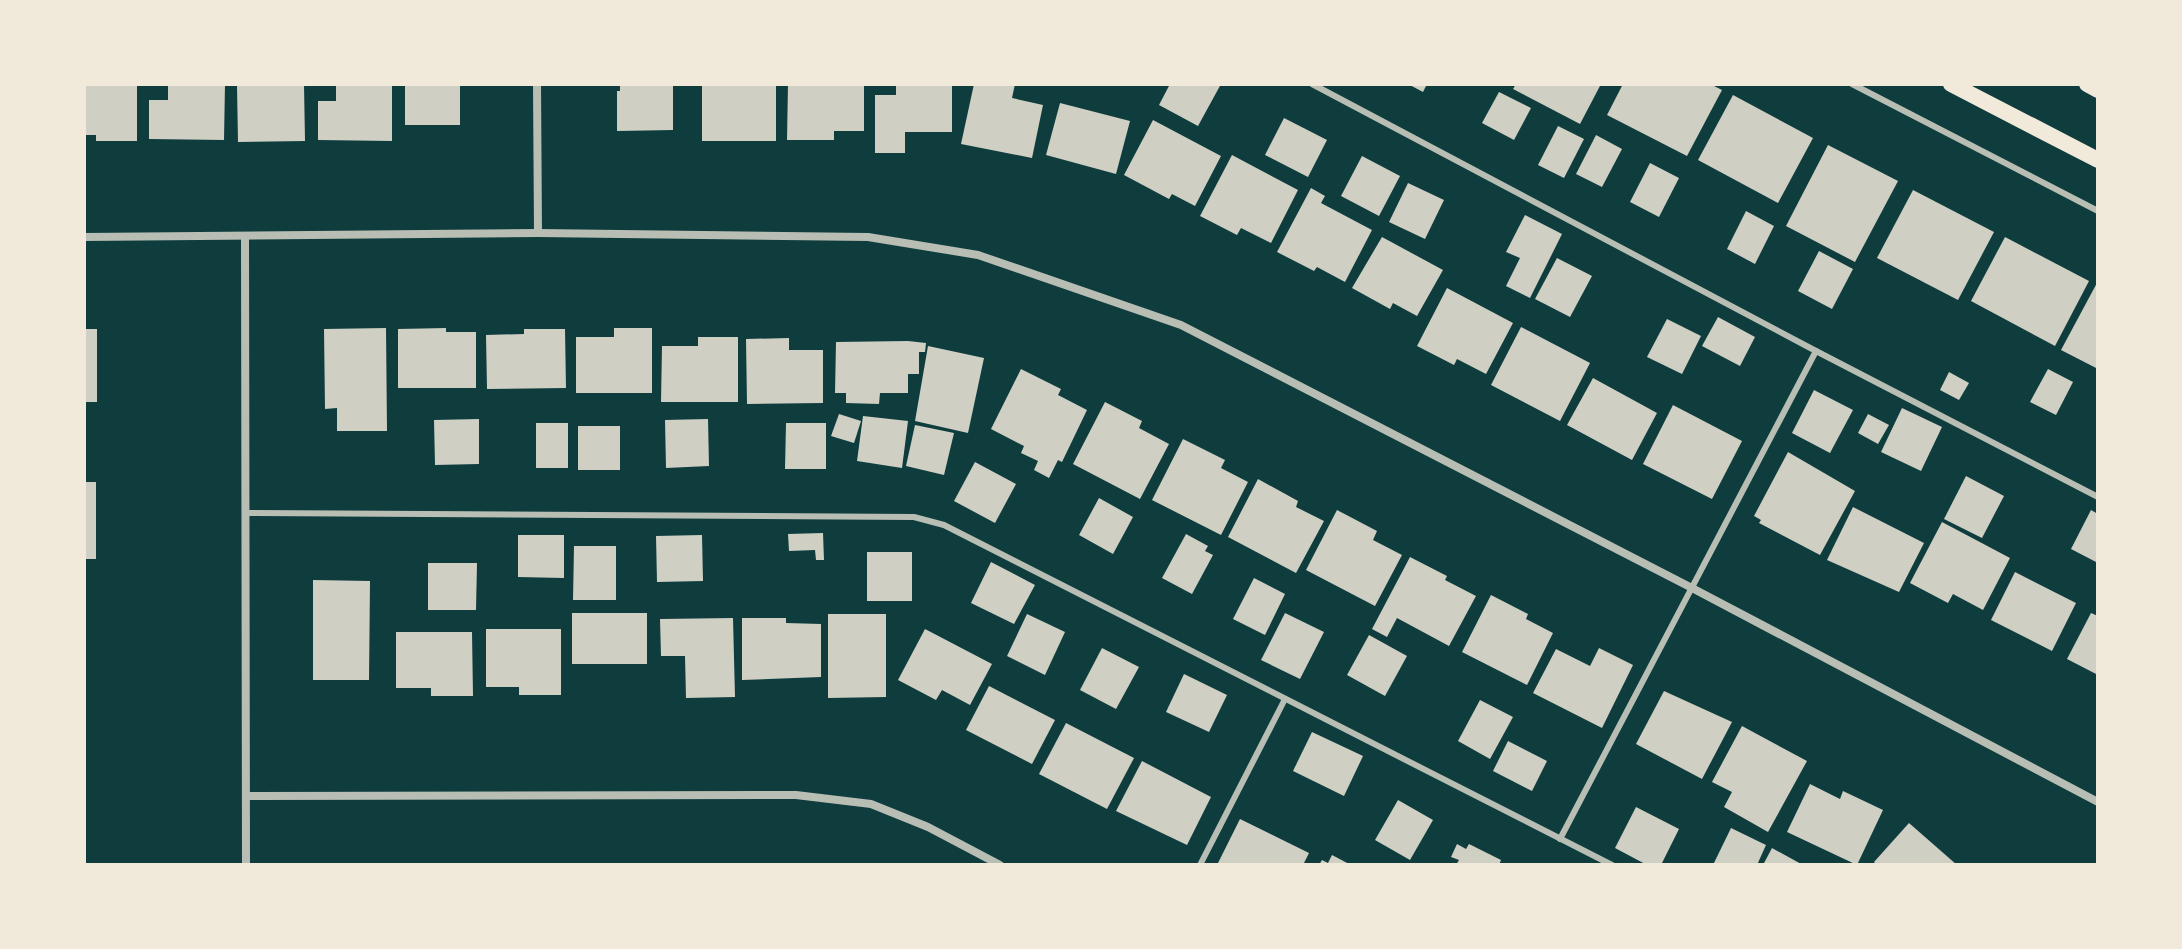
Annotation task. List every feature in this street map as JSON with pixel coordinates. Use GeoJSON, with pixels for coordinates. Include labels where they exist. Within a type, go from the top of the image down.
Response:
{"type":"FeatureCollection","features":[{"type":"Feature","properties":{"kind":"main road"},"geometry":{"type":"LineString","coordinates":[[1951,84],[2098,160]]}},
{"type":"Feature","properties":{"kind":"main road"},"geometry":{"type":"LineString","coordinates":[[2087,84],[2098,90]]}},
{"type":"Feature","properties":{"kind":"street"},"geometry":{"type":"LineString","coordinates":[[537,84],[538,233]]}},
{"type":"Feature","properties":{"kind":"street"},"geometry":{"type":"LineString","coordinates":[[84,237],[538,233],[868,237],[978,255],[1181,325],[1692,588],[2098,802]]}},
{"type":"Feature","properties":{"kind":"street"},"geometry":{"type":"LineString","coordinates":[[245,237],[246,865]]}},
{"type":"Feature","properties":{"kind":"street"},"geometry":{"type":"LineString","coordinates":[[246,796],[796,795],[871,804],[928,827],[1000,865]]}},
{"type":"Feature","properties":{"kind":"lane"},"geometry":{"type":"LineString","coordinates":[[1312,84],[2098,497]]}},
{"type":"Feature","properties":{"kind":"lane"},"geometry":{"type":"LineString","coordinates":[[1852,84],[2098,211]]}},
{"type":"Feature","properties":{"kind":"lane"},"geometry":{"type":"LineString","coordinates":[[1560,839],[1816,351]]}},
{"type":"Feature","properties":{"kind":"lane"},"geometry":{"type":"LineString","coordinates":[[245,513],[914,517],[944,525],[1612,865]]}},
{"type":"Feature","properties":{"kind":"lane"},"geometry":{"type":"LineString","coordinates":[[1200,865],[1285,699]]}},
{"type":"Feature","properties":{"kind":"building"},"geometry":{"type":"Polygon","coordinates":[[[84,84],[137,84],[137,141],[96,141],[96,135],[84,135],[84,84]]]}},
{"type":"Feature","properties":{"kind":"building"},"geometry":{"type":"Polygon","coordinates":[[[168,84],[225,84],[224,140],[149,139],[149,100],[168,100],[168,84]]]}},
{"type":"Feature","properties":{"kind":"building"},"geometry":{"type":"Polygon","coordinates":[[[336,84],[392,84],[392,141],[318,140],[318,101],[336,101],[336,84]]]}},
{"type":"Feature","properties":{"kind":"building"},"geometry":{"type":"Polygon","coordinates":[[[405,84],[460,84],[460,125],[405,125],[405,84]]]}},
{"type":"Feature","properties":{"kind":"building"},"geometry":{"type":"Polygon","coordinates":[[[620,84],[673,84],[673,130],[617,131],[617,91],[620,91],[620,84]]]}},
{"type":"Feature","properties":{"kind":"building"},"geometry":{"type":"Polygon","coordinates":[[[788,84],[864,84],[864,131],[834,131],[834,140],[787,140],[788,84]]]}},
{"type":"Feature","properties":{"kind":"building"},"geometry":{"type":"Polygon","coordinates":[[[896,84],[952,84],[952,132],[905,132],[905,153],[875,153],[875,95],[896,95],[896,84]]]}},
{"type":"Feature","properties":{"kind":"building"},"geometry":{"type":"Polygon","coordinates":[[[974,84],[1015,84],[1012,98],[1043,105],[1032,158],[961,144],[974,84]]]}},
{"type":"Feature","properties":{"kind":"building"},"geometry":{"type":"Polygon","coordinates":[[[1170,84],[1221,84],[1198,126],[1159,105],[1170,84]]]}},
{"type":"Feature","properties":{"kind":"building"},"geometry":{"type":"Polygon","coordinates":[[[1408,84],[1427,84],[1423,92],[1408,84]]]}},
{"type":"Feature","properties":{"kind":"building"},"geometry":{"type":"Polygon","coordinates":[[[1516,84],[1601,84],[1580,124],[1513,89],[1516,84]]]}},
{"type":"Feature","properties":{"kind":"building"},"geometry":{"type":"Polygon","coordinates":[[[1623,84],[1710,84],[1722,90],[1687,156],[1607,115],[1623,84]]]}},
{"type":"Feature","properties":{"kind":"building"},"geometry":{"type":"Polygon","coordinates":[[[304,85],[305,141],[238,142],[237,86],[304,85]]]}},
{"type":"Feature","properties":{"kind":"building"},"geometry":{"type":"Polygon","coordinates":[[[702,85],[776,86],[776,141],[702,141],[702,85]]]}},
{"type":"Feature","properties":{"kind":"building"},"geometry":{"type":"Polygon","coordinates":[[[1499,92],[1531,108],[1514,140],[1482,123],[1499,92]]]}},
{"type":"Feature","properties":{"kind":"building"},"geometry":{"type":"Polygon","coordinates":[[[1733,95],[1813,138],[1778,203],[1698,160],[1733,95]]]}},
{"type":"Feature","properties":{"kind":"building"},"geometry":{"type":"Polygon","coordinates":[[[1060,103],[1130,121],[1116,174],[1046,155],[1060,103]]]}},
{"type":"Feature","properties":{"kind":"building"},"geometry":{"type":"Polygon","coordinates":[[[1284,118],[1327,140],[1308,177],[1265,155],[1284,118]]]}},
{"type":"Feature","properties":{"kind":"building"},"geometry":{"type":"Polygon","coordinates":[[[1153,120],[1221,156],[1195,206],[1172,194],[1169,199],[1124,175],[1153,120]]]}},
{"type":"Feature","properties":{"kind":"building"},"geometry":{"type":"Polygon","coordinates":[[[1558,126],[1584,139],[1564,178],[1538,165],[1558,126]]]}},
{"type":"Feature","properties":{"kind":"building"},"geometry":{"type":"Polygon","coordinates":[[[1596,135],[1622,149],[1602,187],[1576,174],[1596,135]]]}},
{"type":"Feature","properties":{"kind":"building"},"geometry":{"type":"Polygon","coordinates":[[[1828,145],[1898,181],[1855,262],[1786,226],[1828,145]]]}},
{"type":"Feature","properties":{"kind":"building"},"geometry":{"type":"Polygon","coordinates":[[[1232,155],[1298,190],[1271,243],[1241,228],[1237,235],[1200,216],[1232,155]]]}},
{"type":"Feature","properties":{"kind":"building"},"geometry":{"type":"Polygon","coordinates":[[[1362,156],[1400,176],[1379,216],[1341,196],[1362,156]]]}},
{"type":"Feature","properties":{"kind":"building"},"geometry":{"type":"Polygon","coordinates":[[[1650,163],[1679,178],[1659,217],[1630,202],[1650,163]]]}},
{"type":"Feature","properties":{"kind":"building"},"geometry":{"type":"Polygon","coordinates":[[[1408,183],[1444,200],[1425,239],[1389,222],[1408,183]]]}},
{"type":"Feature","properties":{"kind":"building"},"geometry":{"type":"Polygon","coordinates":[[[1311,188],[1325,196],[1321,203],[1372,230],[1345,282],[1317,267],[1314,271],[1277,252],[1311,188]]]}},
{"type":"Feature","properties":{"kind":"building"},"geometry":{"type":"Polygon","coordinates":[[[1913,190],[1994,232],[1958,300],[1877,258],[1913,190]]]}},
{"type":"Feature","properties":{"kind":"building"},"geometry":{"type":"Polygon","coordinates":[[[1746,211],[1774,226],[1755,264],[1727,249],[1746,211]]]}},
{"type":"Feature","properties":{"kind":"building"},"geometry":{"type":"Polygon","coordinates":[[[1525,215],[1562,234],[1530,298],[1506,286],[1520,258],[1506,252],[1525,215]]]}},
{"type":"Feature","properties":{"kind":"building"},"geometry":{"type":"Polygon","coordinates":[[[1382,237],[1443,270],[1417,316],[1393,303],[1390,309],[1352,288],[1382,237]]]}},
{"type":"Feature","properties":{"kind":"building"},"geometry":{"type":"Polygon","coordinates":[[[2005,237],[2089,281],[2055,346],[1971,301],[2005,237]]]}},
{"type":"Feature","properties":{"kind":"building"},"geometry":{"type":"Polygon","coordinates":[[[1819,251],[1853,269],[1832,309],[1798,291],[1819,251]]]}},
{"type":"Feature","properties":{"kind":"building"},"geometry":{"type":"Polygon","coordinates":[[[1557,258],[1592,276],[1570,317],[1535,299],[1557,258]]]}},
{"type":"Feature","properties":{"kind":"building"},"geometry":{"type":"Polygon","coordinates":[[[2098,281],[2098,369],[2061,350],[2098,281]]]}},
{"type":"Feature","properties":{"kind":"building"},"geometry":{"type":"Polygon","coordinates":[[[1447,288],[1513,323],[1486,374],[1457,359],[1454,365],[1417,346],[1447,288]]]}},
{"type":"Feature","properties":{"kind":"building"},"geometry":{"type":"Polygon","coordinates":[[[1718,317],[1755,337],[1740,366],[1702,346],[1718,317]]]}},
{"type":"Feature","properties":{"kind":"building"},"geometry":{"type":"Polygon","coordinates":[[[1667,319],[1701,336],[1682,374],[1647,357],[1667,319]]]}},
{"type":"Feature","properties":{"kind":"building"},"geometry":{"type":"Polygon","coordinates":[[[1521,327],[1590,363],[1560,421],[1491,385],[1521,327]]]}},
{"type":"Feature","properties":{"kind":"building"},"geometry":{"type":"Polygon","coordinates":[[[386,328],[387,431],[337,431],[337,408],[325,409],[324,329],[386,328]]]}},
{"type":"Feature","properties":{"kind":"building"},"geometry":{"type":"Polygon","coordinates":[[[446,328],[446,332],[476,332],[476,388],[398,388],[398,329],[446,328]]]}},
{"type":"Feature","properties":{"kind":"building"},"geometry":{"type":"Polygon","coordinates":[[[614,328],[652,328],[652,393],[576,393],[576,337],[614,337],[614,328]]]}},
{"type":"Feature","properties":{"kind":"building"},"geometry":{"type":"Polygon","coordinates":[[[84,329],[97,329],[97,402],[84,402],[84,329]]]}},
{"type":"Feature","properties":{"kind":"building"},"geometry":{"type":"Polygon","coordinates":[[[524,329],[565,329],[566,388],[487,389],[486,335],[524,334],[524,329]]]}},
{"type":"Feature","properties":{"kind":"building"},"geometry":{"type":"Polygon","coordinates":[[[698,337],[738,337],[738,402],[661,402],[662,346],[698,346],[698,337]]]}},
{"type":"Feature","properties":{"kind":"building"},"geometry":{"type":"Polygon","coordinates":[[[789,338],[789,350],[823,350],[823,403],[747,404],[746,339],[789,338]]]}},
{"type":"Feature","properties":{"kind":"building"},"geometry":{"type":"Polygon","coordinates":[[[836,342],[926,343],[925,352],[919,352],[919,374],[908,374],[908,393],[880,393],[879,404],[846,403],[846,393],[835,393],[836,342]]]}},
{"type":"Feature","properties":{"kind":"building"},"geometry":{"type":"Polygon","coordinates":[[[928,346],[984,358],[968,433],[915,421],[928,346]]]}},
{"type":"Feature","properties":{"kind":"building"},"geometry":{"type":"Polygon","coordinates":[[[1021,369],[1061,389],[1058,395],[1087,410],[1062,462],[1058,460],[1049,478],[1034,470],[1038,461],[1021,453],[1024,446],[991,429],[1021,369]]]}},
{"type":"Feature","properties":{"kind":"building"},"geometry":{"type":"Polygon","coordinates":[[[2048,369],[2073,382],[2056,415],[2030,402],[2048,369]]]}},
{"type":"Feature","properties":{"kind":"building"},"geometry":{"type":"Polygon","coordinates":[[[1949,372],[1969,383],[1959,400],[1940,390],[1949,372]]]}},
{"type":"Feature","properties":{"kind":"building"},"geometry":{"type":"Polygon","coordinates":[[[1593,378],[1657,413],[1632,460],[1567,425],[1593,378]]]}},
{"type":"Feature","properties":{"kind":"building"},"geometry":{"type":"Polygon","coordinates":[[[1814,390],[1853,410],[1830,453],[1792,433],[1814,390]]]}},
{"type":"Feature","properties":{"kind":"building"},"geometry":{"type":"Polygon","coordinates":[[[1105,402],[1142,421],[1139,428],[1169,444],[1140,499],[1073,464],[1105,402]]]}},
{"type":"Feature","properties":{"kind":"building"},"geometry":{"type":"Polygon","coordinates":[[[1673,405],[1742,441],[1712,499],[1643,464],[1673,405]]]}},
{"type":"Feature","properties":{"kind":"building"},"geometry":{"type":"Polygon","coordinates":[[[1902,408],[1942,427],[1921,471],[1881,452],[1902,408]]]}},
{"type":"Feature","properties":{"kind":"building"},"geometry":{"type":"Polygon","coordinates":[[[839,414],[861,421],[854,443],[831,436],[839,414]]]}},
{"type":"Feature","properties":{"kind":"building"},"geometry":{"type":"Polygon","coordinates":[[[1868,414],[1889,425],[1878,444],[1858,433],[1868,414]]]}},
{"type":"Feature","properties":{"kind":"building"},"geometry":{"type":"Polygon","coordinates":[[[863,416],[908,421],[902,468],[857,461],[863,416]]]}},
{"type":"Feature","properties":{"kind":"building"},"geometry":{"type":"Polygon","coordinates":[[[479,419],[479,464],[435,465],[434,420],[479,419]]]}},
{"type":"Feature","properties":{"kind":"building"},"geometry":{"type":"Polygon","coordinates":[[[708,419],[709,466],[666,468],[665,420],[708,419]]]}},
{"type":"Feature","properties":{"kind":"building"},"geometry":{"type":"Polygon","coordinates":[[[536,423],[568,423],[568,468],[536,468],[536,423]]]}},
{"type":"Feature","properties":{"kind":"building"},"geometry":{"type":"Polygon","coordinates":[[[786,423],[826,423],[826,469],[785,469],[786,423]]]}},
{"type":"Feature","properties":{"kind":"building"},"geometry":{"type":"Polygon","coordinates":[[[915,425],[954,433],[944,475],[906,466],[915,425]]]}},
{"type":"Feature","properties":{"kind":"building"},"geometry":{"type":"Polygon","coordinates":[[[578,426],[620,426],[620,470],[578,470],[578,426]]]}},
{"type":"Feature","properties":{"kind":"building"},"geometry":{"type":"Polygon","coordinates":[[[1183,439],[1225,460],[1221,468],[1248,482],[1221,535],[1152,500],[1183,439]]]}},
{"type":"Feature","properties":{"kind":"building"},"geometry":{"type":"Polygon","coordinates":[[[1788,452],[1855,491],[1820,555],[1759,523],[1761,520],[1754,516],[1788,452]]]}},
{"type":"Feature","properties":{"kind":"building"},"geometry":{"type":"Polygon","coordinates":[[[975,462],[1016,484],[995,523],[954,501],[975,462]]]}},
{"type":"Feature","properties":{"kind":"building"},"geometry":{"type":"Polygon","coordinates":[[[1966,476],[2004,496],[1982,538],[1944,519],[1966,476]]]}},
{"type":"Feature","properties":{"kind":"building"},"geometry":{"type":"Polygon","coordinates":[[[1258,479],[1298,501],[1296,507],[1324,521],[1296,573],[1228,537],[1258,479]]]}},
{"type":"Feature","properties":{"kind":"building"},"geometry":{"type":"Polygon","coordinates":[[[84,482],[96,482],[96,559],[84,559],[84,482]]]}},
{"type":"Feature","properties":{"kind":"building"},"geometry":{"type":"Polygon","coordinates":[[[1099,498],[1133,517],[1113,554],[1079,535],[1099,498]]]}},
{"type":"Feature","properties":{"kind":"building"},"geometry":{"type":"Polygon","coordinates":[[[1853,507],[1924,543],[1899,592],[1827,560],[1853,507]]]}},
{"type":"Feature","properties":{"kind":"building"},"geometry":{"type":"Polygon","coordinates":[[[1337,510],[1377,531],[1373,540],[1402,555],[1375,606],[1306,570],[1337,510]]]}},
{"type":"Feature","properties":{"kind":"building"},"geometry":{"type":"Polygon","coordinates":[[[2091,510],[2098,514],[2098,563],[2071,549],[2091,510]]]}},
{"type":"Feature","properties":{"kind":"building"},"geometry":{"type":"Polygon","coordinates":[[[1942,522],[2010,558],[1983,610],[1953,594],[1948,603],[1910,583],[1942,522]]]}},
{"type":"Feature","properties":{"kind":"building"},"geometry":{"type":"Polygon","coordinates":[[[823,533],[824,560],[816,560],[815,550],[789,551],[788,534],[823,533]]]}},
{"type":"Feature","properties":{"kind":"building"},"geometry":{"type":"Polygon","coordinates":[[[1186,534],[1208,546],[1205,551],[1213,555],[1192,594],[1162,578],[1186,534]]]}},
{"type":"Feature","properties":{"kind":"building"},"geometry":{"type":"Polygon","coordinates":[[[518,535],[564,535],[564,578],[518,577],[518,535]]]}},
{"type":"Feature","properties":{"kind":"building"},"geometry":{"type":"Polygon","coordinates":[[[702,535],[703,581],[657,582],[656,536],[702,535]]]}},
{"type":"Feature","properties":{"kind":"building"},"geometry":{"type":"Polygon","coordinates":[[[574,546],[616,546],[616,600],[573,600],[574,546]]]}},
{"type":"Feature","properties":{"kind":"building"},"geometry":{"type":"Polygon","coordinates":[[[867,552],[912,552],[912,601],[867,601],[867,552]]]}},
{"type":"Feature","properties":{"kind":"building"},"geometry":{"type":"Polygon","coordinates":[[[1410,557],[1447,576],[1445,580],[1476,596],[1449,646],[1397,618],[1387,637],[1372,629],[1410,557]]]}},
{"type":"Feature","properties":{"kind":"building"},"geometry":{"type":"Polygon","coordinates":[[[991,562],[1035,585],[1014,624],[971,603],[991,562]]]}},
{"type":"Feature","properties":{"kind":"building"},"geometry":{"type":"Polygon","coordinates":[[[428,563],[477,563],[476,610],[428,610],[428,563]]]}},
{"type":"Feature","properties":{"kind":"building"},"geometry":{"type":"Polygon","coordinates":[[[2015,572],[2076,603],[2052,651],[1991,620],[2015,572]]]}},
{"type":"Feature","properties":{"kind":"building"},"geometry":{"type":"Polygon","coordinates":[[[1254,578],[1285,594],[1265,635],[1233,619],[1254,578]]]}},
{"type":"Feature","properties":{"kind":"building"},"geometry":{"type":"Polygon","coordinates":[[[313,580],[370,581],[369,680],[313,680],[313,580]]]}},
{"type":"Feature","properties":{"kind":"building"},"geometry":{"type":"Polygon","coordinates":[[[1491,595],[1528,614],[1526,619],[1553,633],[1527,685],[1462,652],[1491,595]]]}},
{"type":"Feature","properties":{"kind":"building"},"geometry":{"type":"Polygon","coordinates":[[[572,613],[647,613],[647,664],[572,664],[572,613]]]}},
{"type":"Feature","properties":{"kind":"building"},"geometry":{"type":"Polygon","coordinates":[[[1285,613],[1324,632],[1300,679],[1261,660],[1285,613]]]}},
{"type":"Feature","properties":{"kind":"building"},"geometry":{"type":"Polygon","coordinates":[[[2091,613],[2098,616],[2098,675],[2067,659],[2091,613]]]}},
{"type":"Feature","properties":{"kind":"building"},"geometry":{"type":"Polygon","coordinates":[[[828,614],[886,614],[886,697],[828,698],[828,614]]]}},
{"type":"Feature","properties":{"kind":"building"},"geometry":{"type":"Polygon","coordinates":[[[1027,614],[1065,632],[1045,675],[1007,656],[1027,614]]]}},
{"type":"Feature","properties":{"kind":"building"},"geometry":{"type":"Polygon","coordinates":[[[733,618],[735,697],[686,698],[685,656],[661,656],[660,619],[733,618]]]}},
{"type":"Feature","properties":{"kind":"building"},"geometry":{"type":"Polygon","coordinates":[[[742,618],[786,618],[786,623],[821,624],[821,677],[742,680],[742,618]]]}},
{"type":"Feature","properties":{"kind":"building"},"geometry":{"type":"Polygon","coordinates":[[[486,629],[561,629],[561,695],[519,695],[519,687],[486,687],[486,629]]]}},
{"type":"Feature","properties":{"kind":"building"},"geometry":{"type":"Polygon","coordinates":[[[925,629],[992,664],[970,705],[942,690],[936,700],[898,680],[925,629]]]}},
{"type":"Feature","properties":{"kind":"building"},"geometry":{"type":"Polygon","coordinates":[[[396,632],[472,632],[473,696],[431,696],[431,688],[396,688],[396,632]]]}},
{"type":"Feature","properties":{"kind":"building"},"geometry":{"type":"Polygon","coordinates":[[[1369,635],[1407,656],[1385,696],[1347,675],[1369,635]]]}},
{"type":"Feature","properties":{"kind":"building"},"geometry":{"type":"Polygon","coordinates":[[[1102,648],[1139,667],[1116,709],[1080,690],[1102,648]]]}},
{"type":"Feature","properties":{"kind":"building"},"geometry":{"type":"Polygon","coordinates":[[[1599,648],[1633,665],[1602,728],[1533,693],[1556,649],[1590,666],[1599,648]]]}},
{"type":"Feature","properties":{"kind":"building"},"geometry":{"type":"Polygon","coordinates":[[[1184,674],[1227,695],[1209,732],[1166,712],[1184,674]]]}},
{"type":"Feature","properties":{"kind":"building"},"geometry":{"type":"Polygon","coordinates":[[[989,686],[1055,720],[1032,764],[966,730],[989,686]]]}},
{"type":"Feature","properties":{"kind":"building"},"geometry":{"type":"Polygon","coordinates":[[[1664,691],[1732,722],[1702,779],[1636,744],[1664,691]]]}},
{"type":"Feature","properties":{"kind":"building"},"geometry":{"type":"Polygon","coordinates":[[[1480,700],[1513,717],[1490,759],[1458,741],[1480,700]]]}},
{"type":"Feature","properties":{"kind":"building"},"geometry":{"type":"Polygon","coordinates":[[[1066,723],[1134,758],[1107,809],[1039,774],[1066,723]]]}},
{"type":"Feature","properties":{"kind":"building"},"geometry":{"type":"Polygon","coordinates":[[[1742,726],[1807,761],[1768,832],[1724,807],[1732,792],[1712,782],[1742,726]]]}},
{"type":"Feature","properties":{"kind":"building"},"geometry":{"type":"Polygon","coordinates":[[[1312,732],[1363,756],[1344,796],[1293,771],[1312,732]]]}},
{"type":"Feature","properties":{"kind":"building"},"geometry":{"type":"Polygon","coordinates":[[[1508,741],[1547,761],[1532,791],[1493,771],[1508,741]]]}},
{"type":"Feature","properties":{"kind":"building"},"geometry":{"type":"Polygon","coordinates":[[[1142,761],[1211,797],[1187,845],[1116,811],[1142,761]]]}},
{"type":"Feature","properties":{"kind":"building"},"geometry":{"type":"Polygon","coordinates":[[[1810,784],[1840,799],[1843,791],[1883,810],[1857,865],[1787,832],[1810,784]]]}},
{"type":"Feature","properties":{"kind":"building"},"geometry":{"type":"Polygon","coordinates":[[[1398,800],[1433,820],[1410,860],[1375,840],[1398,800]]]}},
{"type":"Feature","properties":{"kind":"building"},"geometry":{"type":"Polygon","coordinates":[[[1636,807],[1679,829],[1661,865],[1647,865],[1615,848],[1636,807]]]}},
{"type":"Feature","properties":{"kind":"building"},"geometry":{"type":"Polygon","coordinates":[[[1240,819],[1309,853],[1303,865],[1217,865],[1240,819]]]}},
{"type":"Feature","properties":{"kind":"building"},"geometry":{"type":"Polygon","coordinates":[[[1909,823],[1957,865],[1877,865],[1874,862],[1909,823]]]}},
{"type":"Feature","properties":{"kind":"building"},"geometry":{"type":"Polygon","coordinates":[[[1731,828],[1766,845],[1757,865],[1713,865],[1731,828]]]}},
{"type":"Feature","properties":{"kind":"building"},"geometry":{"type":"Polygon","coordinates":[[[1457,844],[1466,849],[1469,844],[1501,860],[1499,865],[1456,865],[1459,860],[1451,857],[1457,844]]]}},
{"type":"Feature","properties":{"kind":"building"},"geometry":{"type":"Polygon","coordinates":[[[1772,848],[1803,865],[1763,865],[1772,848]]]}},
{"type":"Feature","properties":{"kind":"building"},"geometry":{"type":"Polygon","coordinates":[[[1332,855],[1351,865],[1319,865],[1322,860],[1328,863],[1332,855]]]}}]}
